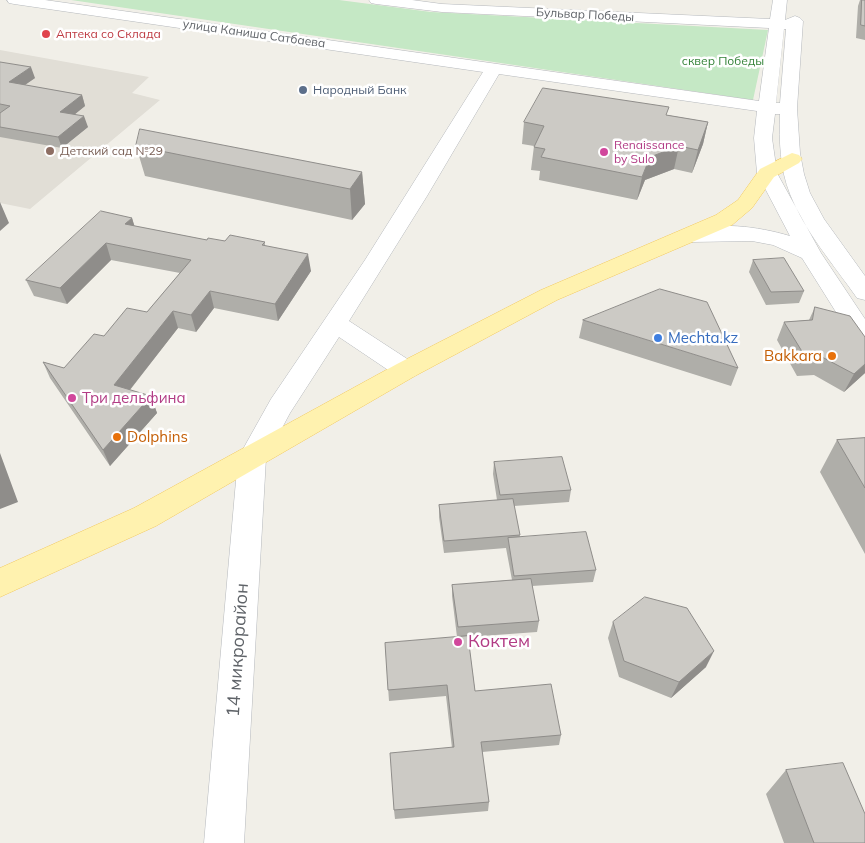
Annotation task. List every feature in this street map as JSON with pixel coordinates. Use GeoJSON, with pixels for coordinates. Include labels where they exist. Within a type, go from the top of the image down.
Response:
{"type":"FeatureCollection","features":[{"type":"Feature","properties":{"kind":"main road"},"geometry":{"type":"LineString","coordinates":[[0,583],[145,517],[406,370],[549,295],[724,220],[745,204],[767,173],[792,159]]}},
{"type":"Feature","properties":{"kind":"street","name":"улица Каниша Сатбаева"},"geometry":{"type":"LineString","coordinates":[[14,0],[788,110]]}},
{"type":"Feature","properties":{"kind":"street","name":"Бульвар Победы"},"geometry":{"type":"LineString","coordinates":[[376,0],[442,8],[794,25]]}},
{"type":"Feature","properties":{"kind":"street"},"geometry":{"type":"LineString","coordinates":[[780,0],[763,138],[767,173],[810,253],[865,338]]}},
{"type":"Feature","properties":{"kind":"street"},"geometry":{"type":"LineString","coordinates":[[796,8],[788,110],[788,131],[792,159],[800,192],[804,200],[820,229],[865,293]]}},
{"type":"Feature","properties":{"kind":"street","name":"14 микрорайон"},"geometry":{"type":"LineString","coordinates":[[224,843],[252,458],[263,432],[336,324],[434,169],[494,68]]}},
{"type":"Feature","properties":{"kind":"street"},"geometry":{"type":"LineString","coordinates":[[692,235],[763,234],[790,242],[810,253]]}},
{"type":"Feature","properties":{"kind":"street"},"geometry":{"type":"LineString","coordinates":[[336,324],[406,370]]}},
{"type":"Feature","properties":{"kind":"shaded area","name":"Детский сад №29"},"geometry":{"type":"Polygon","coordinates":[[[0,50],[149,77],[132,93],[160,100],[30,209],[0,203],[0,50]]]}},
{"type":"Feature","properties":{"kind":"green space","name":"сквер Победы"},"geometry":{"type":"Polygon","coordinates":[[[71,0],[339,0],[431,12],[768,30],[753,100],[71,0]]]}},
{"type":"Feature","properties":{"kind":"building"},"geometry":{"type":"Polygon","coordinates":[[[862,0],[865,0],[865,26],[861,25],[862,0]]]}},
{"type":"Feature","properties":{"kind":"building"},"geometry":{"type":"Polygon","coordinates":[[[0,62],[31,67],[9,82],[82,95],[60,112],[84,116],[58,137],[0,127],[0,113],[10,106],[0,104],[0,62]]]}},
{"type":"Feature","properties":{"kind":"building"},"geometry":{"type":"Polygon","coordinates":[[[543,88],[669,107],[666,115],[708,122],[698,150],[679,146],[650,157],[642,177],[541,157],[545,149],[534,147],[544,126],[524,122],[543,88]]]}},
{"type":"Feature","properties":{"kind":"building"},"geometry":{"type":"Polygon","coordinates":[[[140,129],[362,172],[350,189],[136,146],[140,129]]]}},
{"type":"Feature","properties":{"kind":"building"},"geometry":{"type":"Polygon","coordinates":[[[101,211],[132,218],[125,224],[207,240],[208,238],[225,241],[230,235],[265,242],[262,245],[308,254],[275,304],[210,291],[191,315],[173,311],[114,385],[151,396],[103,450],[43,362],[64,368],[94,334],[104,336],[127,308],[147,312],[191,260],[106,243],[60,288],[26,280],[101,211]]]}},
{"type":"Feature","properties":{"kind":"building"},"geometry":{"type":"Polygon","coordinates":[[[784,258],[804,291],[771,292],[753,260],[784,258]]]}},
{"type":"Feature","properties":{"kind":"building"},"geometry":{"type":"Polygon","coordinates":[[[660,289],[707,302],[738,368],[583,320],[660,289]]]}},
{"type":"Feature","properties":{"kind":"building"},"geometry":{"type":"Polygon","coordinates":[[[815,307],[850,316],[865,337],[865,364],[854,374],[822,357],[806,358],[784,322],[812,320],[815,307]]]}},
{"type":"Feature","properties":{"kind":"building"},"geometry":{"type":"Polygon","coordinates":[[[865,438],[865,488],[837,440],[865,438]]]}},
{"type":"Feature","properties":{"kind":"building"},"geometry":{"type":"Polygon","coordinates":[[[562,457],[571,490],[500,495],[494,462],[562,457]]]}},
{"type":"Feature","properties":{"kind":"building"},"geometry":{"type":"Polygon","coordinates":[[[513,499],[520,535],[444,541],[439,505],[513,499]]]}},
{"type":"Feature","properties":{"kind":"building"},"geometry":{"type":"Polygon","coordinates":[[[586,532],[596,570],[514,576],[508,538],[586,532]]]}},
{"type":"Feature","properties":{"kind":"building"},"geometry":{"type":"Polygon","coordinates":[[[531,579],[539,621],[458,627],[452,585],[531,579]]]}},
{"type":"Feature","properties":{"kind":"building"},"geometry":{"type":"Polygon","coordinates":[[[645,597],[687,608],[714,651],[679,682],[624,661],[613,622],[645,597]]]}},
{"type":"Feature","properties":{"kind":"building"},"geometry":{"type":"Polygon","coordinates":[[[468,636],[475,691],[551,684],[561,735],[481,742],[489,802],[394,810],[390,753],[454,747],[447,685],[388,690],[385,643],[468,636]]]}},
{"type":"Feature","properties":{"kind":"building"},"geometry":{"type":"Polygon","coordinates":[[[843,763],[865,814],[865,843],[814,843],[786,770],[843,763]]]}},
{"type":"Feature","properties":{"kind":"place","name":"Аптека со Склада"},"geometry":{"type":"Point","coordinates":[46,34]}},
{"type":"Feature","properties":{"kind":"place","name":"Народный Банк"},"geometry":{"type":"Point","coordinates":[303,90]}},
{"type":"Feature","properties":{"kind":"place","name":"Детский сад №29"},"geometry":{"type":"Point","coordinates":[50,151]}},
{"type":"Feature","properties":{"kind":"place","name":"Renaissance by Sulo"},"geometry":{"type":"Point","coordinates":[604,152]}},
{"type":"Feature","properties":{"kind":"place","name":"Mechta.kz"},"geometry":{"type":"Point","coordinates":[658,338]}},
{"type":"Feature","properties":{"kind":"place","name":"Bakkara"},"geometry":{"type":"Point","coordinates":[832,356]}},
{"type":"Feature","properties":{"kind":"place","name":"Три дельфина"},"geometry":{"type":"Point","coordinates":[72,398]}},
{"type":"Feature","properties":{"kind":"place","name":"Dolphins"},"geometry":{"type":"Point","coordinates":[117,437]}},
{"type":"Feature","properties":{"kind":"place","name":"Коктем"},"geometry":{"type":"Point","coordinates":[458,642]}}]}
